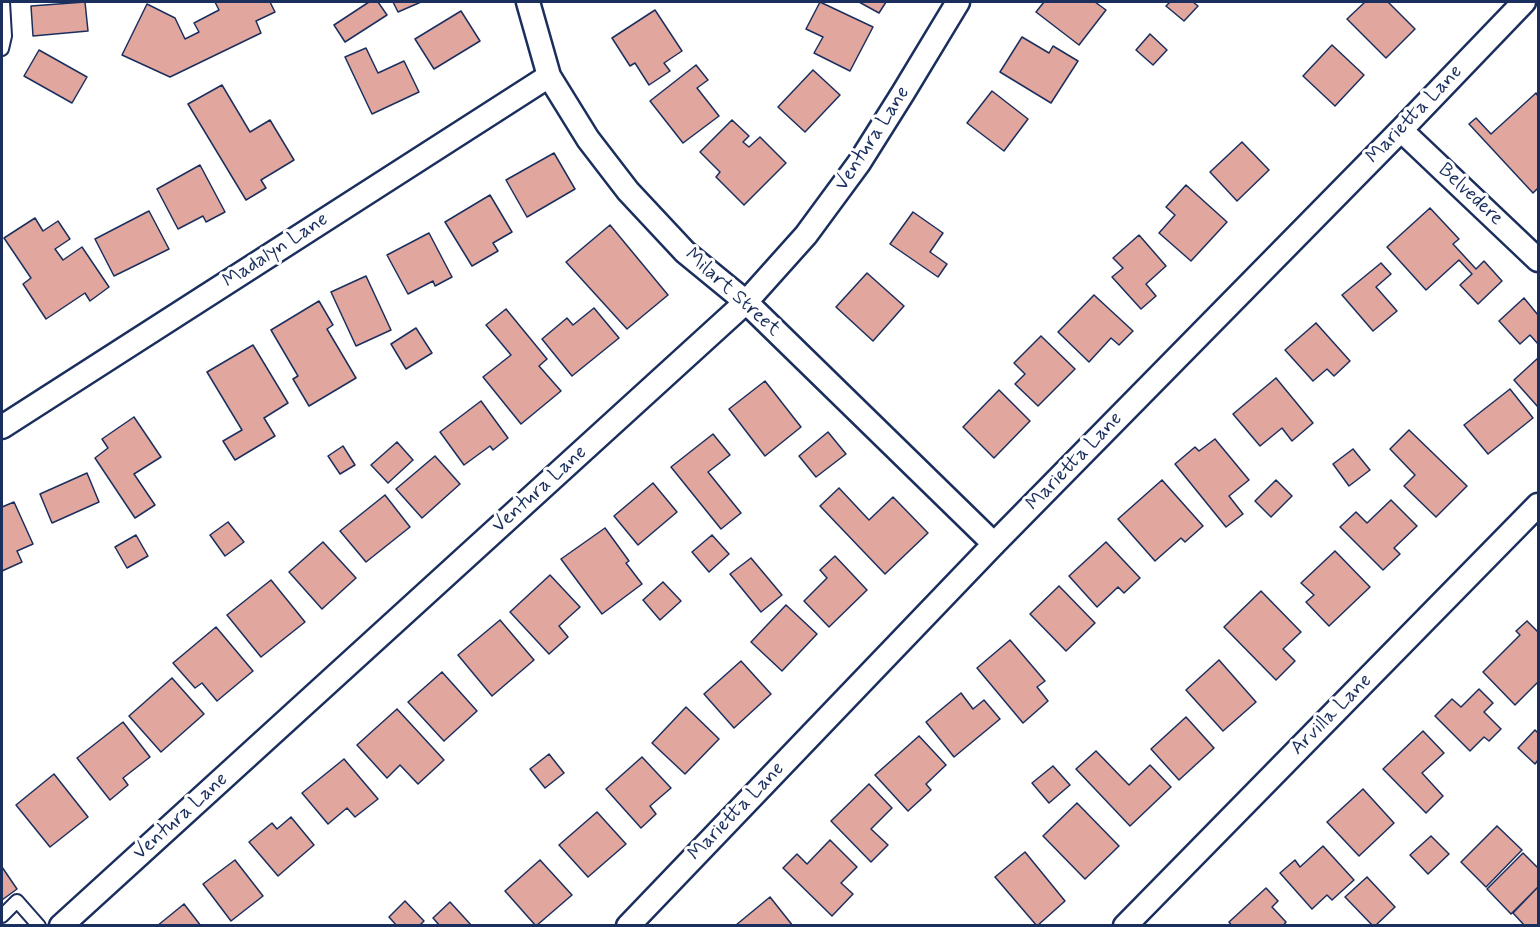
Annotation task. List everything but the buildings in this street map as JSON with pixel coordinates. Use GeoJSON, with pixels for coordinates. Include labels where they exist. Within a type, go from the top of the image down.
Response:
{"type":"FeatureCollection","features":[{"type":"Feature","properties":{"kind":"street","name":"Milart Street"},"geometry":{"type":"LineString","coordinates":[[528,2],[549,76],[588,139],[628,191],[686,252],[747,302],[994,544]]}},
{"type":"Feature","properties":{"kind":"street","name":"Ventura Lane"},"geometry":{"type":"LineString","coordinates":[[61,926],[747,302],[806,235],[859,163],[958,2]]}},
{"type":"Feature","properties":{"kind":"street","name":"Marietta Lane"},"geometry":{"type":"LineString","coordinates":[[628,926],[994,544],[1524,2]]}},
{"type":"Feature","properties":{"kind":"street","name":"Madalyn Lane"},"geometry":{"type":"LineString","coordinates":[[2,427],[549,76]]}},
{"type":"Feature","properties":{"kind":"street","name":"Belvedere"},"geometry":{"type":"LineString","coordinates":[[1401,130],[1539,261]]}},
{"type":"Feature","properties":{"kind":"street","name":"Arvilla Lane"},"geometry":{"type":"LineString","coordinates":[[1125,926],[1539,505]]}},
{"type":"Feature","properties":{"kind":"lane"},"geometry":{"type":"LineString","coordinates":[[2,49],[5,36],[3,2]]}},
{"type":"Feature","properties":{"kind":"lane"},"geometry":{"type":"LineString","coordinates":[[2,916],[17,901],[39,926]]}}]}
